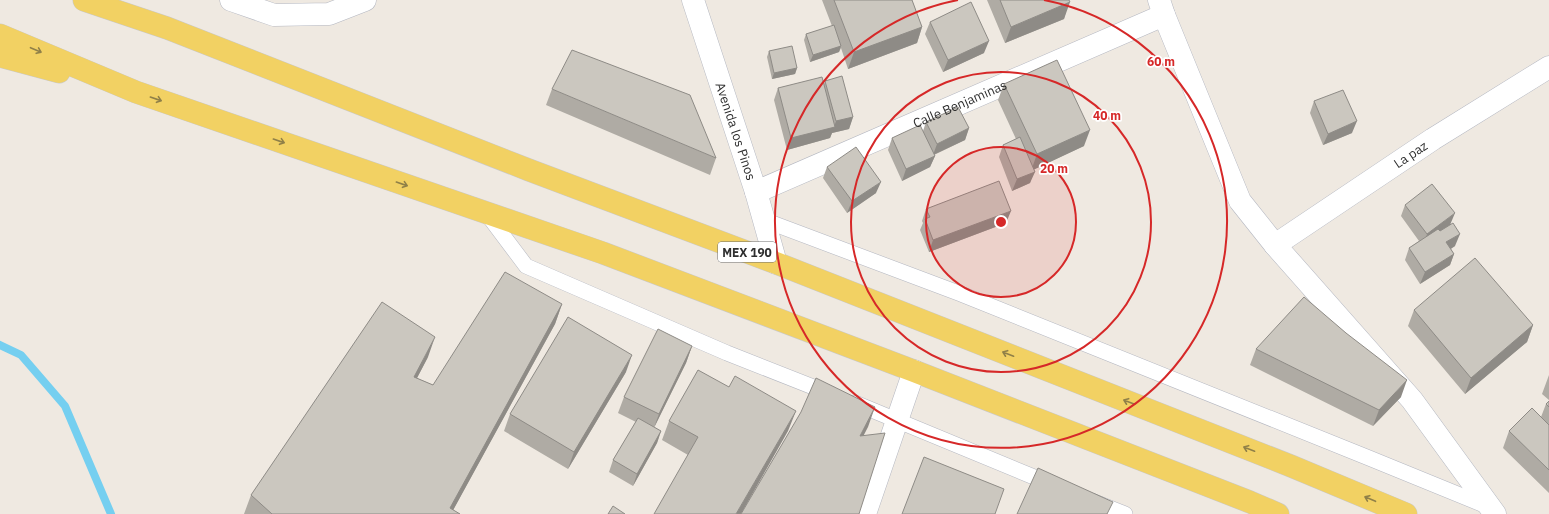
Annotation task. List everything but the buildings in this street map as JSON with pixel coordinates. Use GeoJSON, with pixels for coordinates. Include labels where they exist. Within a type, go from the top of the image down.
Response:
{"type":"FeatureCollection","features":[{"type":"Feature","properties":{"kind":"main road","name":"MEX 190"},"geometry":{"type":"LineString","coordinates":[[84,0],[167,28],[529,170],[776,263],[1291,466],[1406,514]]}},
{"type":"Feature","properties":{"kind":"main road"},"geometry":{"type":"LineString","coordinates":[[114,0],[167,28]]}},
{"type":"Feature","properties":{"kind":"main road"},"geometry":{"type":"LineString","coordinates":[[0,35],[136,92],[603,253],[914,371],[1278,514]]}},
{"type":"Feature","properties":{"kind":"main road"},"geometry":{"type":"LineString","coordinates":[[0,56],[136,92]]}},
{"type":"Feature","properties":{"kind":"street"},"geometry":{"type":"LineString","coordinates":[[231,0],[274,15],[329,14],[365,0]]}},
{"type":"Feature","properties":{"kind":"street","name":"Avenida los Pinos"},"geometry":{"type":"LineString","coordinates":[[692,0],[756,192],[776,263]]}},
{"type":"Feature","properties":{"kind":"street"},"geometry":{"type":"LineString","coordinates":[[1161,8],[1240,200],[1275,246],[1412,400],[1494,511]]}},
{"type":"Feature","properties":{"kind":"street","name":"Calle Benjaminas"},"geometry":{"type":"LineString","coordinates":[[756,192],[1161,8]]}},
{"type":"Feature","properties":{"kind":"street","name":"La paz"},"geometry":{"type":"LineString","coordinates":[[1275,246],[1433,140],[1549,67]]}},
{"type":"Feature","properties":{"kind":"street"},"geometry":{"type":"LineString","coordinates":[[865,514],[914,371]]}},
{"type":"Feature","properties":{"kind":"lane"},"geometry":{"type":"LineString","coordinates":[[487,214],[526,266],[727,353],[897,420],[1066,490]]}},
{"type":"Feature","properties":{"kind":"lane"},"geometry":{"type":"LineString","coordinates":[[764,220],[961,294],[1369,458],[1494,511]]}},
{"type":"Feature","properties":{"kind":"lane"},"geometry":{"type":"LineString","coordinates":[[1081,496],[1125,514]]}},
{"type":"Feature","properties":{"kind":"waterway"},"geometry":{"type":"LineString","coordinates":[[0,345],[21,355],[65,406],[111,514]]}}]}
